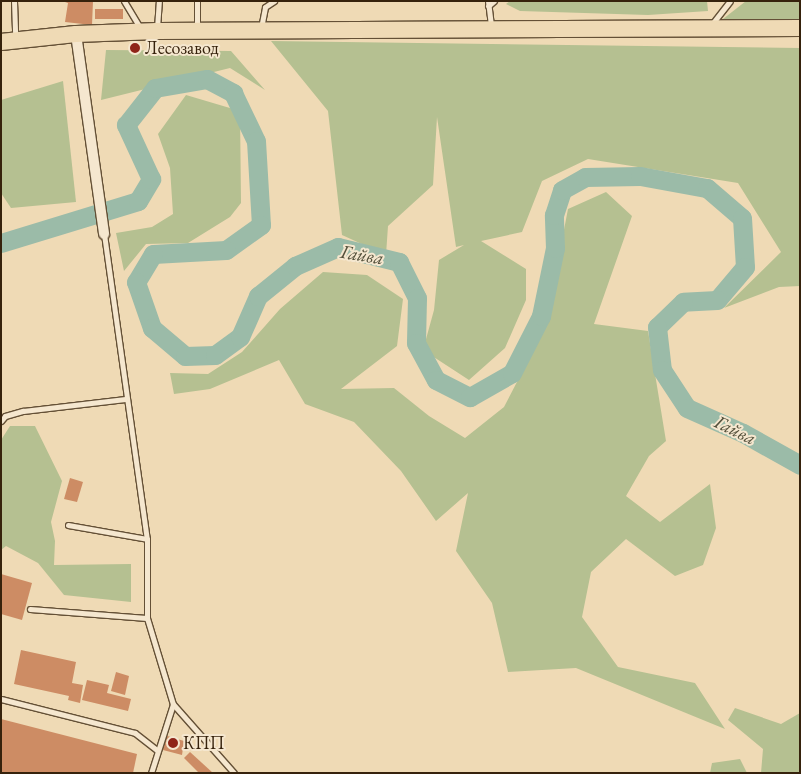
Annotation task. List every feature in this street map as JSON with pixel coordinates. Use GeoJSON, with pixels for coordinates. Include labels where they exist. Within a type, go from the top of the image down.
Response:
{"type":"FeatureCollection","features":[{"type":"Feature","properties":{"kind":"main road"},"geometry":{"type":"LineString","coordinates":[[8,41],[76,34],[197,31],[710,26],[800,28]]}},
{"type":"Feature","properties":{"kind":"street"},"geometry":{"type":"LineString","coordinates":[[76,34],[104,234]]}},
{"type":"Feature","properties":{"kind":"lane"},"geometry":{"type":"LineString","coordinates":[[8,41],[14,1]]}},
{"type":"Feature","properties":{"kind":"lane"},"geometry":{"type":"LineString","coordinates":[[124,1],[150,32]]}},
{"type":"Feature","properties":{"kind":"lane"},"geometry":{"type":"LineString","coordinates":[[150,32],[159,1]]}},
{"type":"Feature","properties":{"kind":"lane"},"geometry":{"type":"LineString","coordinates":[[197,1],[197,31]]}},
{"type":"Feature","properties":{"kind":"lane"},"geometry":{"type":"LineString","coordinates":[[260,30],[265,7],[274,1]]}},
{"type":"Feature","properties":{"kind":"lane"},"geometry":{"type":"LineString","coordinates":[[491,29],[488,4],[494,1]]}},
{"type":"Feature","properties":{"kind":"lane"},"geometry":{"type":"LineString","coordinates":[[710,26],[730,1]]}},
{"type":"Feature","properties":{"kind":"lane"},"geometry":{"type":"LineString","coordinates":[[104,234],[125,399],[147,539],[147,618],[173,704],[234,773]]}},
{"type":"Feature","properties":{"kind":"lane"},"geometry":{"type":"LineString","coordinates":[[1,421],[5,416],[23,411],[125,399]]}},
{"type":"Feature","properties":{"kind":"lane"},"geometry":{"type":"LineString","coordinates":[[68,525],[147,539]]}},
{"type":"Feature","properties":{"kind":"lane"},"geometry":{"type":"LineString","coordinates":[[30,609],[147,618]]}},
{"type":"Feature","properties":{"kind":"lane"},"geometry":{"type":"LineString","coordinates":[[1,699],[136,733],[157,750]]}},
{"type":"Feature","properties":{"kind":"lane"},"geometry":{"type":"LineString","coordinates":[[152,773],[157,750],[173,704]]}},
{"type":"Feature","properties":{"kind":"green space"},"geometry":{"type":"Polygon","coordinates":[[[510,1],[707,1],[708,11],[648,15],[520,11],[506,4],[510,1]]]}},
{"type":"Feature","properties":{"kind":"green space"},"geometry":{"type":"Polygon","coordinates":[[[746,1],[800,1],[800,19],[723,19],[746,1]]]}},
{"type":"Feature","properties":{"kind":"green space"},"geometry":{"type":"Polygon","coordinates":[[[271,41],[800,48],[800,286],[779,287],[724,308],[781,252],[738,183],[588,159],[542,181],[522,232],[481,241],[526,269],[526,300],[505,348],[469,380],[423,350],[434,310],[439,260],[464,245],[456,247],[437,117],[433,185],[388,226],[386,255],[342,235],[328,111],[271,41]]]}},
{"type":"Feature","properties":{"kind":"green space"},"geometry":{"type":"Polygon","coordinates":[[[106,50],[231,51],[265,90],[230,68],[101,100],[106,50]]]}},
{"type":"Feature","properties":{"kind":"green space"},"geometry":{"type":"Polygon","coordinates":[[[63,81],[76,202],[11,208],[1,193],[1,100],[63,81]]]}},
{"type":"Feature","properties":{"kind":"green space"},"geometry":{"type":"Polygon","coordinates":[[[186,95],[240,111],[241,203],[230,217],[188,243],[146,244],[124,271],[116,233],[152,227],[173,214],[170,168],[158,134],[186,95]]]}},
{"type":"Feature","properties":{"kind":"green space"},"geometry":{"type":"Polygon","coordinates":[[[606,192],[632,216],[594,324],[648,331],[666,441],[649,456],[626,496],[660,522],[710,484],[716,528],[703,565],[675,576],[626,539],[591,572],[582,617],[618,667],[695,683],[725,729],[576,668],[508,672],[492,603],[456,551],[468,493],[436,521],[401,471],[354,422],[305,404],[279,360],[210,389],[174,394],[170,373],[208,374],[242,352],[280,309],[323,272],[367,275],[403,299],[397,346],[341,389],[394,388],[429,416],[465,438],[504,407],[545,328],[568,209],[606,192]]]}},
{"type":"Feature","properties":{"kind":"green space"},"geometry":{"type":"Polygon","coordinates":[[[10,426],[35,426],[62,481],[51,522],[55,541],[54,565],[131,564],[131,602],[64,595],[38,563],[6,546],[1,550],[1,440],[10,426]]]}},
{"type":"Feature","properties":{"kind":"green space"},"geometry":{"type":"Polygon","coordinates":[[[735,708],[781,724],[800,713],[800,773],[761,773],[763,749],[728,720],[735,708]]]}},
{"type":"Feature","properties":{"kind":"green space"},"geometry":{"type":"Polygon","coordinates":[[[740,759],[747,773],[710,773],[712,763],[740,759]]]}},
{"type":"Feature","properties":{"kind":"building"},"geometry":{"type":"Polygon","coordinates":[[[62,1],[93,1],[92,25],[65,22],[68,3],[62,1]]]}},
{"type":"Feature","properties":{"kind":"building"},"geometry":{"type":"Polygon","coordinates":[[[95,9],[123,9],[123,19],[95,19],[95,9]]]}},
{"type":"Feature","properties":{"kind":"building"},"geometry":{"type":"Polygon","coordinates":[[[70,478],[83,482],[77,502],[64,499],[70,478]]]}},
{"type":"Feature","properties":{"kind":"building"},"geometry":{"type":"Polygon","coordinates":[[[1,574],[32,583],[22,620],[1,614],[1,574]]]}},
{"type":"Feature","properties":{"kind":"building"},"geometry":{"type":"Polygon","coordinates":[[[21,650],[76,662],[72,683],[83,685],[80,703],[68,700],[69,696],[14,684],[21,650]]]}},
{"type":"Feature","properties":{"kind":"building"},"geometry":{"type":"Polygon","coordinates":[[[116,672],[129,676],[125,695],[111,691],[116,672]]]}},
{"type":"Feature","properties":{"kind":"building"},"geometry":{"type":"Polygon","coordinates":[[[87,680],[109,685],[107,693],[131,699],[128,711],[82,700],[87,680]]]}},
{"type":"Feature","properties":{"kind":"building"},"geometry":{"type":"Polygon","coordinates":[[[1,719],[137,754],[133,773],[1,773],[1,719]]]}},
{"type":"Feature","properties":{"kind":"building","name":"КПП"},"geometry":{"type":"Polygon","coordinates":[[[164,735],[184,741],[182,755],[163,750],[164,735]]]}},
{"type":"Feature","properties":{"kind":"building"},"geometry":{"type":"Polygon","coordinates":[[[190,752],[213,773],[199,773],[184,758],[190,752]]]}},
{"type":"Feature","properties":{"kind":"waterway","name":"Гайва"},"geometry":{"type":"LineString","coordinates":[[1,243],[138,201],[151,179],[126,125],[155,88],[207,79],[233,93],[256,141],[261,225],[226,250],[153,254],[136,282],[152,328],[185,356],[215,355],[240,337],[258,296],[295,266],[338,247],[399,262],[417,298],[416,343],[436,380],[470,397],[512,373],[541,316],[555,248],[554,215],[562,190],[585,177],[640,176],[707,188],[742,218],[745,267],[717,300],[683,302],[657,327],[662,370],[687,408],[743,433],[800,465]]}},
{"type":"Feature","properties":{"kind":"place","name":"Лесозавод"},"geometry":{"type":"Point","coordinates":[135,48]}},
{"type":"Feature","properties":{"kind":"place","name":"КПП"},"geometry":{"type":"Point","coordinates":[173,743]}}]}
